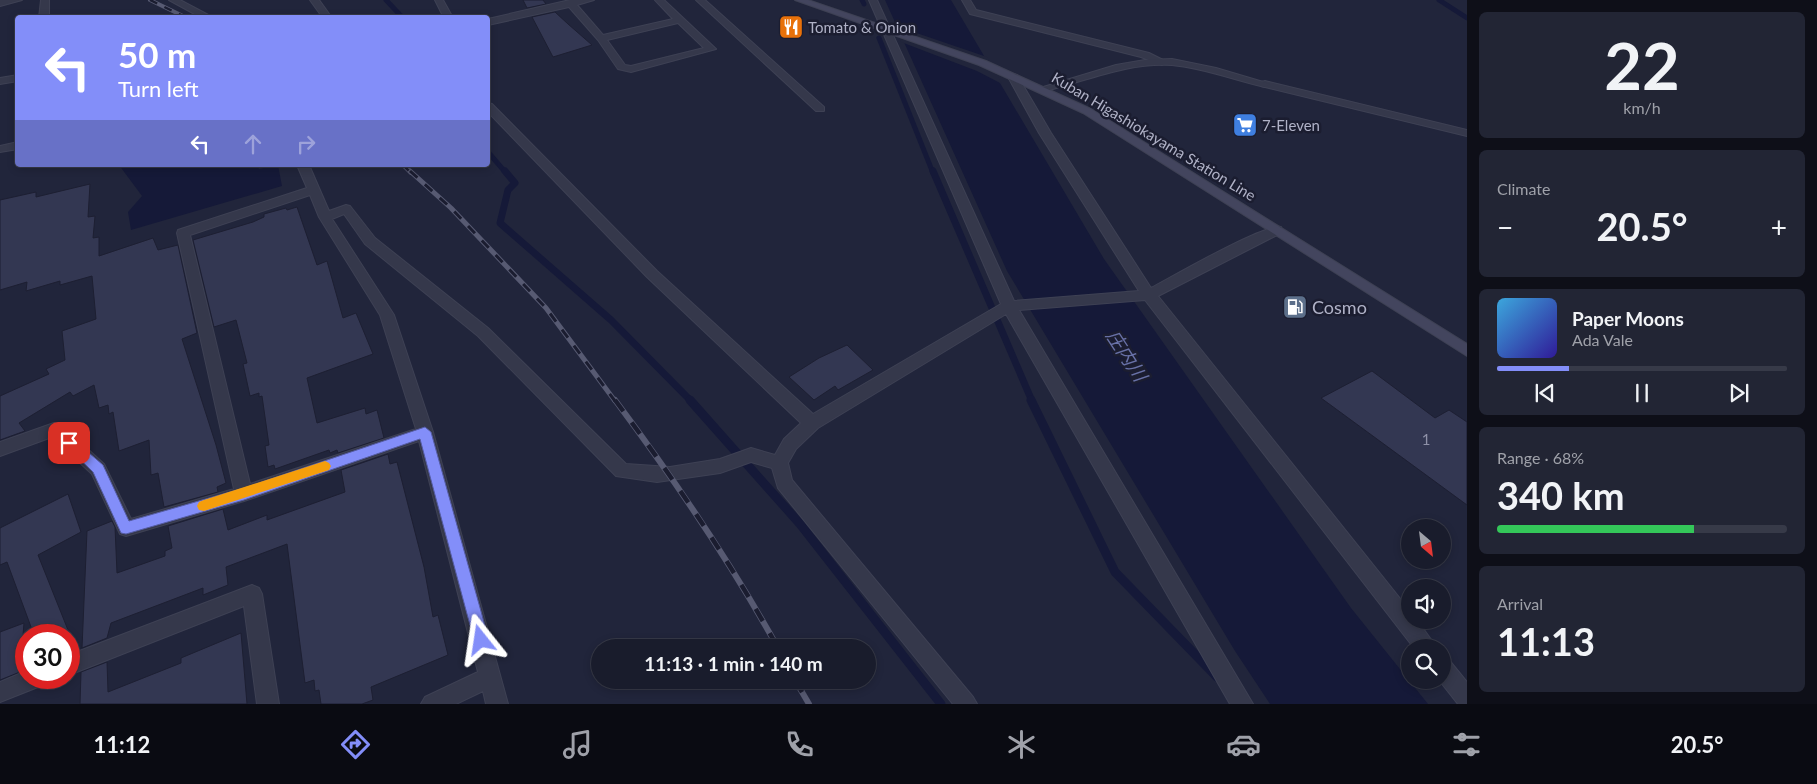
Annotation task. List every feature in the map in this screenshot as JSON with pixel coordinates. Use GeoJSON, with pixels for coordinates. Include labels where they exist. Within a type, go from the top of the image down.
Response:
{"type":"FeatureCollection","features":[{"type":"Feature","properties":{"kind":"main road","name":"Kuban Higashiokayama Station Line"},"geometry":{"type":"LineString","coordinates":[[800,0],[1006,72],[1045,88],[1087,111],[1467,351]]}},
{"type":"Feature","properties":{"kind":"street"},"geometry":{"type":"LineString","coordinates":[[0,3],[18,0]]}},
{"type":"Feature","properties":{"kind":"street"},"geometry":{"type":"LineString","coordinates":[[44,15],[45,0]]}},
{"type":"Feature","properties":{"kind":"street"},"geometry":{"type":"LineString","coordinates":[[173,0],[204,15]]}},
{"type":"Feature","properties":{"kind":"street"},"geometry":{"type":"LineString","coordinates":[[314,0],[326,15]]}},
{"type":"Feature","properties":{"kind":"street"},"geometry":{"type":"LineString","coordinates":[[439,0],[447,15]]}},
{"type":"Feature","properties":{"kind":"street"},"geometry":{"type":"LineString","coordinates":[[490,21],[555,3],[590,0]]}},
{"type":"Feature","properties":{"kind":"street"},"geometry":{"type":"LineString","coordinates":[[570,3],[601,38],[622,67],[631,69],[711,49],[659,0]]}},
{"type":"Feature","properties":{"kind":"street"},"geometry":{"type":"LineString","coordinates":[[700,0],[820,109]]}},
{"type":"Feature","properties":{"kind":"street"},"geometry":{"type":"LineString","coordinates":[[873,0],[888,30],[1004,311],[1242,704]]}},
{"type":"Feature","properties":{"kind":"street"},"geometry":{"type":"LineString","coordinates":[[966,0],[974,12],[1145,55],[1162,62]]}},
{"type":"Feature","properties":{"kind":"street"},"geometry":{"type":"LineString","coordinates":[[601,38],[680,20]]}},
{"type":"Feature","properties":{"kind":"street"},"geometry":{"type":"LineString","coordinates":[[1045,88],[1131,65],[1162,62],[1185,65],[1467,133]]}},
{"type":"Feature","properties":{"kind":"street"},"geometry":{"type":"LineString","coordinates":[[1006,72],[1145,296],[1420,639]]}},
{"type":"Feature","properties":{"kind":"street"},"geometry":{"type":"LineString","coordinates":[[0,81],[15,78]]}},
{"type":"Feature","properties":{"kind":"street"},"geometry":{"type":"LineString","coordinates":[[490,108],[652,274],[812,423]]}},
{"type":"Feature","properties":{"kind":"street"},"geometry":{"type":"LineString","coordinates":[[0,149],[15,146]]}},
{"type":"Feature","properties":{"kind":"street"},"geometry":{"type":"LineString","coordinates":[[304,167],[324,217],[387,315],[425,432],[498,704]]}},
{"type":"Feature","properties":{"kind":"street"},"geometry":{"type":"LineString","coordinates":[[244,494],[183,233],[314,190]]}},
{"type":"Feature","properties":{"kind":"street"},"geometry":{"type":"LineString","coordinates":[[324,217],[346,209],[370,241],[483,332],[622,471],[657,475],[720,466],[751,455],[779,463]]}},
{"type":"Feature","properties":{"kind":"street"},"geometry":{"type":"LineString","coordinates":[[966,704],[784,482],[779,463],[790,444],[812,423],[1004,311],[1145,296],[1276,230]]}},
{"type":"Feature","properties":{"kind":"street"},"geometry":{"type":"LineString","coordinates":[[0,449],[54,430],[98,469],[126,528],[244,494],[425,432]]}},
{"type":"Feature","properties":{"kind":"street"},"geometry":{"type":"LineString","coordinates":[[80,661],[252,594],[268,704]]}},
{"type":"Feature","properties":{"kind":"street"},"geometry":{"type":"LineString","coordinates":[[432,704],[491,678]]}},
{"type":"Feature","properties":{"kind":"street"},"geometry":{"type":"LineString","coordinates":[[1451,678],[1467,698]]}},
{"type":"Feature","properties":{"kind":"street"},"geometry":{"type":"LineString","coordinates":[[0,692],[15,686]]}},
{"type":"Feature","properties":{"kind":"water","name":"庄内川"},"geometry":{"type":"Polygon","coordinates":[[[885,0],[951,0],[1104,259],[1351,608],[1401,670],[1401,689],[1416,689],[1428,704],[1270,704],[1235,651],[1007,271],[885,0]]]}},
{"type":"Feature","properties":{"kind":"water"},"geometry":{"type":"Polygon","coordinates":[[[120,167],[258,167],[259,169],[278,167],[282,186],[131,230],[128,212],[142,196],[120,167]]]}},
{"type":"Feature","properties":{"kind":"pier"},"geometry":{"type":"Polygon","coordinates":[[[893,25],[987,57],[1002,84],[977,71],[901,42],[893,25]]]}},
{"type":"Feature","properties":{"kind":"building"},"geometry":{"type":"Polygon","coordinates":[[[523,0],[543,0],[546,4],[527,8],[523,0]]]}},
{"type":"Feature","properties":{"kind":"building"},"geometry":{"type":"Polygon","coordinates":[[[555,12],[592,45],[553,57],[532,17],[555,12]]]}},
{"type":"Feature","properties":{"kind":"building"},"geometry":{"type":"Polygon","coordinates":[[[90,184],[88,217],[95,216],[93,238],[99,237],[99,256],[153,238],[158,250],[178,245],[197,333],[182,339],[216,445],[226,483],[217,487],[218,492],[164,507],[158,473],[151,475],[149,440],[119,451],[113,412],[109,414],[108,405],[99,408],[94,385],[73,396],[70,392],[19,423],[25,431],[0,440],[0,396],[49,374],[46,369],[65,360],[62,331],[96,319],[92,276],[60,285],[60,281],[26,291],[27,282],[0,290],[0,200],[36,192],[36,197],[90,184]]]}},
{"type":"Feature","properties":{"kind":"building"},"geometry":{"type":"Polygon","coordinates":[[[297,207],[317,265],[327,261],[343,318],[356,313],[373,354],[307,378],[317,423],[365,408],[366,414],[377,410],[384,438],[338,453],[337,450],[330,453],[329,450],[275,469],[274,465],[268,467],[265,446],[269,445],[262,396],[259,397],[259,393],[250,396],[243,364],[247,363],[236,320],[214,327],[193,240],[253,222],[264,217],[264,214],[297,207]]]}},
{"type":"Feature","properties":{"kind":"building"},"geometry":{"type":"Polygon","coordinates":[[[847,345],[873,370],[838,390],[835,386],[814,400],[789,377],[819,358],[847,345]]]}},
{"type":"Feature","properties":{"kind":"building"},"geometry":{"type":"Polygon","coordinates":[[[1372,371],[1435,418],[1449,410],[1467,422],[1467,505],[1321,398],[1372,371]]]}},
{"type":"Feature","properties":{"kind":"building"},"geometry":{"type":"Polygon","coordinates":[[[388,454],[390,464],[397,462],[424,567],[433,617],[438,615],[448,655],[371,687],[373,700],[362,704],[321,704],[319,690],[315,691],[314,680],[305,683],[287,544],[226,567],[228,585],[203,595],[203,588],[111,623],[107,638],[82,648],[87,531],[112,521],[115,527],[117,573],[165,556],[165,551],[172,548],[168,526],[223,509],[228,530],[267,515],[267,520],[345,492],[341,470],[388,454]]]}},
{"type":"Feature","properties":{"kind":"building"},"geometry":{"type":"Polygon","coordinates":[[[68,494],[81,532],[38,555],[66,624],[30,624],[7,562],[0,565],[0,528],[68,494]]]}},
{"type":"Feature","properties":{"kind":"building"},"geometry":{"type":"Polygon","coordinates":[[[15,626],[15,674],[0,680],[0,632],[15,626]]]}},
{"type":"Feature","properties":{"kind":"building"},"geometry":{"type":"Polygon","coordinates":[[[241,633],[247,704],[80,704],[81,672],[107,662],[108,692],[181,663],[181,658],[241,633]]]}},
{"type":"Feature","properties":{"kind":"waterway"},"geometry":{"type":"LineString","coordinates":[[386,0],[400,15]]}},
{"type":"Feature","properties":{"kind":"waterway"},"geometry":{"type":"LineString","coordinates":[[862,0],[864,4]]}},
{"type":"Feature","properties":{"kind":"waterway"},"geometry":{"type":"LineString","coordinates":[[1439,0],[1467,18]]}},
{"type":"Feature","properties":{"kind":"waterway"},"geometry":{"type":"LineString","coordinates":[[879,38],[933,173]]}},
{"type":"Feature","properties":{"kind":"waterway"},"geometry":{"type":"LineString","coordinates":[[490,154],[506,173]]}},
{"type":"Feature","properties":{"kind":"waterway"},"geometry":{"type":"LineString","coordinates":[[505,171],[515,183],[508,190],[500,223],[611,320],[691,401]]}},
{"type":"Feature","properties":{"kind":"waterway"},"geometry":{"type":"LineString","coordinates":[[933,171],[1032,401]]}},
{"type":"Feature","properties":{"kind":"waterway"},"geometry":{"type":"LineString","coordinates":[[690,400],[800,524],[941,704]]}},
{"type":"Feature","properties":{"kind":"waterway"},"geometry":{"type":"LineString","coordinates":[[1031,400],[1115,572],[1217,677]]}},
{"type":"Feature","properties":{"kind":"railway"},"geometry":{"type":"LineString","coordinates":[[150,0],[181,15]]}},
{"type":"Feature","properties":{"kind":"railway"},"geometry":{"type":"LineString","coordinates":[[405,167],[411,173]]}},
{"type":"Feature","properties":{"kind":"railway"},"geometry":{"type":"LineString","coordinates":[[410,171],[451,208],[546,308],[615,401]]}},
{"type":"Feature","properties":{"kind":"railway"},"geometry":{"type":"LineString","coordinates":[[615,400],[701,521],[773,639]]}},
{"type":"Feature","properties":{"kind":"railway"},"geometry":{"type":"LineString","coordinates":[[800,689],[809,704]]}},
{"type":"Feature","properties":{"kind":"slow traffic"},"geometry":{"type":"LineString","coordinates":[[204,506],[325,466]]}},
{"type":"Feature","properties":{"kind":"place","name":"Tomato & Onion"},"geometry":{"type":"Point","coordinates":[791,27]}},
{"type":"Feature","properties":{"kind":"place","name":"7-Eleven"},"geometry":{"type":"Point","coordinates":[1245,125]}},
{"type":"Feature","properties":{"kind":"place","name":"Cosmo"},"geometry":{"type":"Point","coordinates":[1295,307]}},
{"type":"Feature","properties":{"kind":"route"},"geometry":{"type":"LineString","coordinates":[[69,443],[98,469],[126,528],[244,494],[425,432],[481,640]]}}]}
